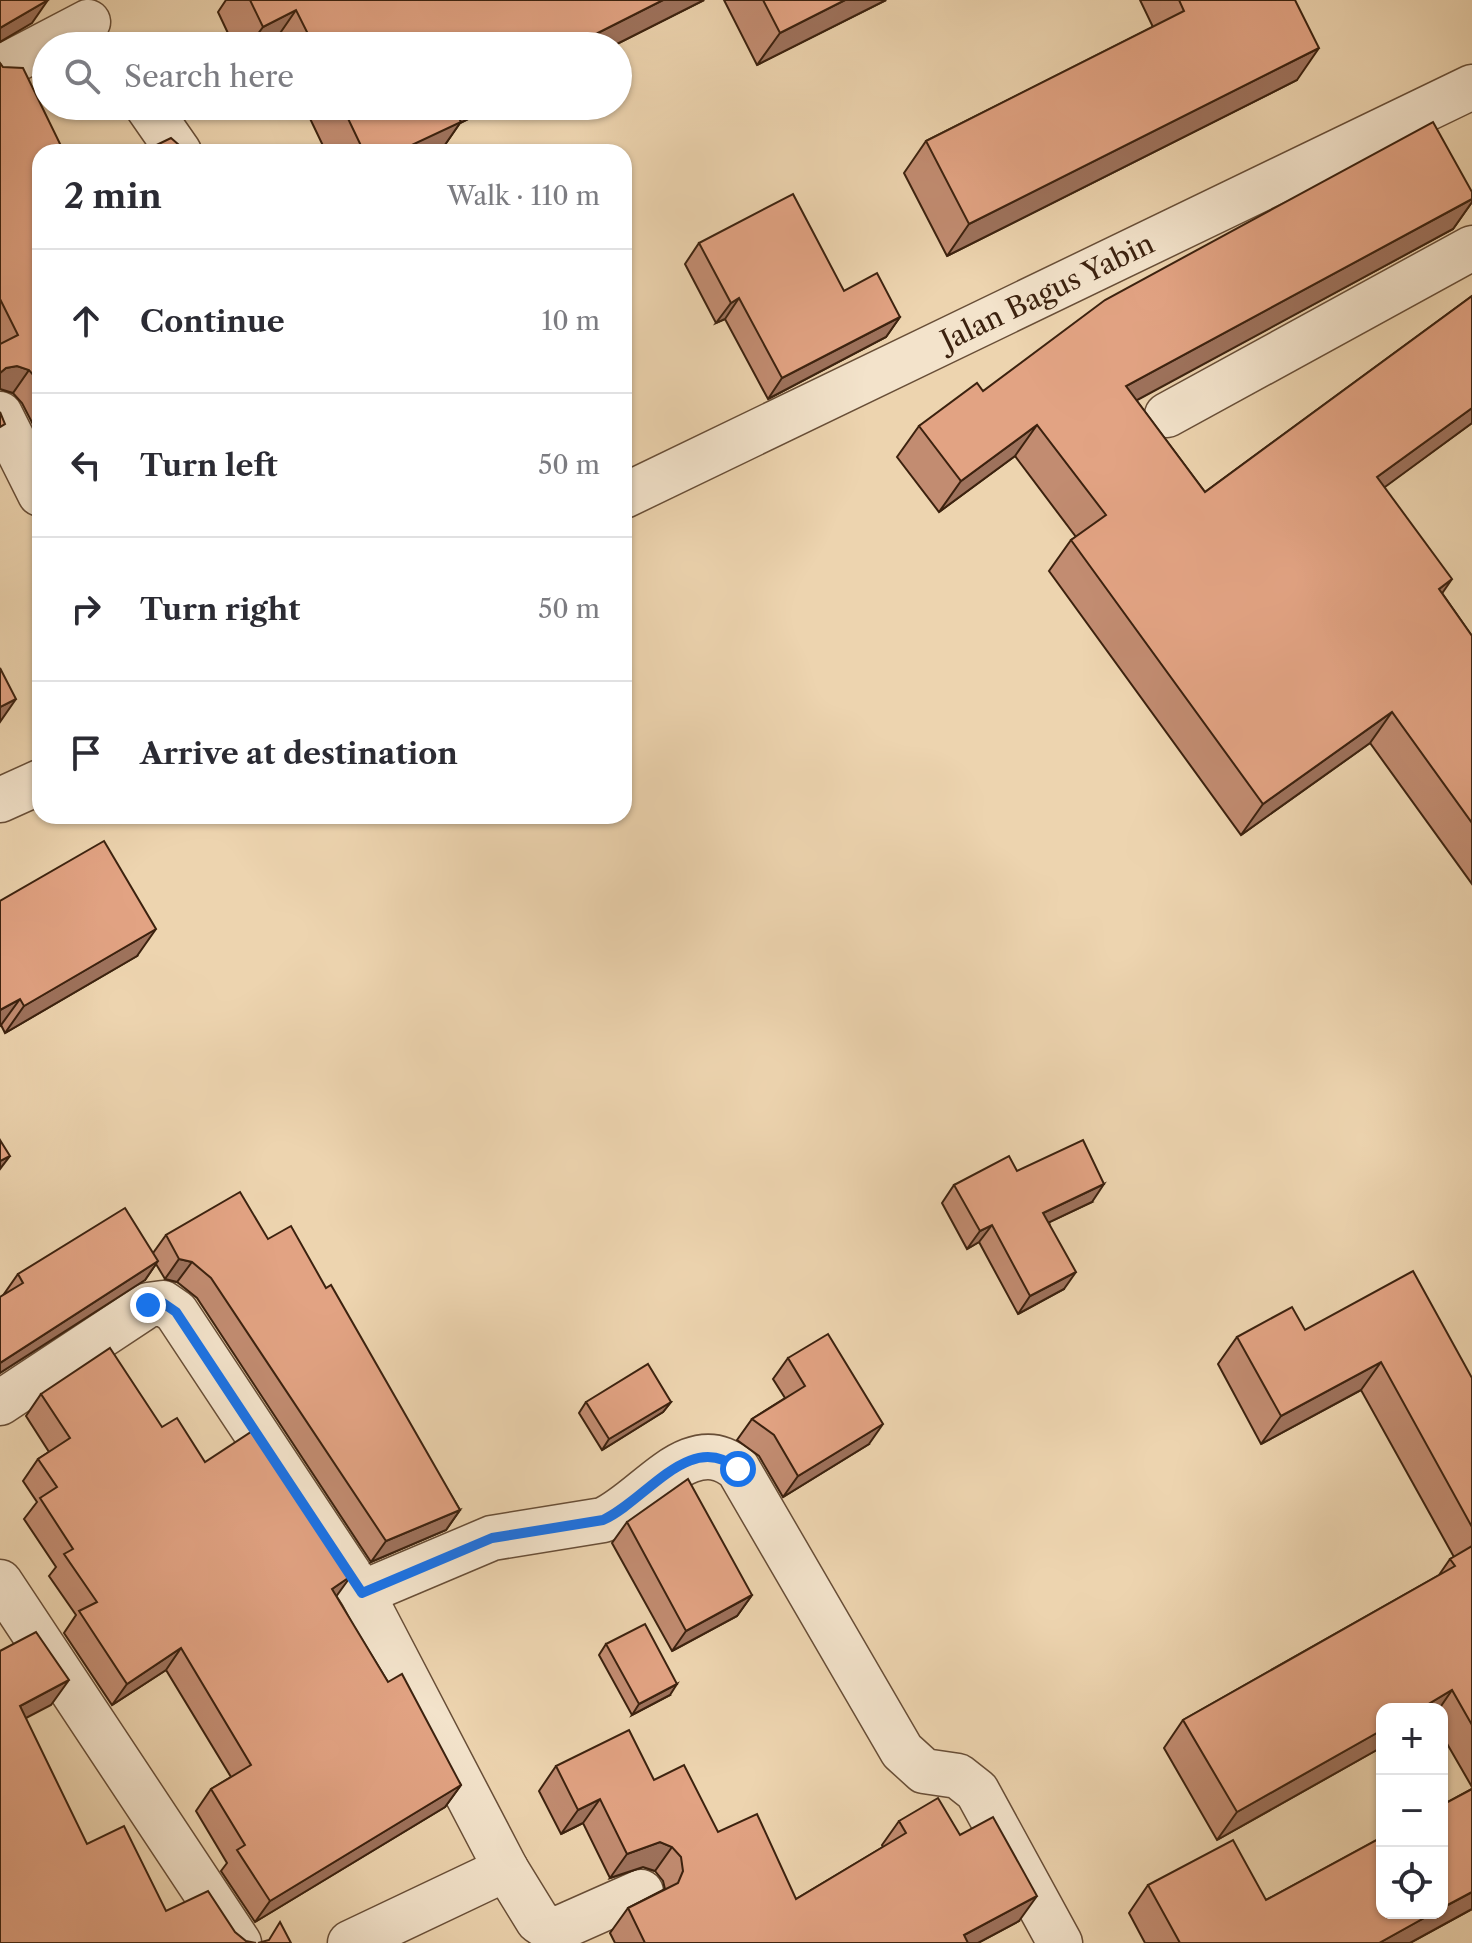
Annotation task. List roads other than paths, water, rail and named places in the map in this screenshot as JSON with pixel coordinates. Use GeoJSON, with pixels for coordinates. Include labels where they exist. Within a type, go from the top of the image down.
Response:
{"type":"FeatureCollection","features":[{"type":"Feature","properties":{"kind":"street"},"geometry":{"type":"LineString","coordinates":[[0,68],[32,52]]}},
{"type":"Feature","properties":{"kind":"street","name":"Jalan Bagus Yabin"},"geometry":{"type":"LineString","coordinates":[[632,492],[1472,87]]}},
{"type":"Feature","properties":{"kind":"street"},"geometry":{"type":"LineString","coordinates":[[157,120],[173,144]]}},
{"type":"Feature","properties":{"kind":"street"},"geometry":{"type":"LineString","coordinates":[[1167,415],[1472,248]]}},
{"type":"Feature","properties":{"kind":"street"},"geometry":{"type":"LineString","coordinates":[[0,414],[32,478]]}},
{"type":"Feature","properties":{"kind":"street"},"geometry":{"type":"LineString","coordinates":[[0,800],[32,786]]}},
{"type":"Feature","properties":{"kind":"street"},"geometry":{"type":"LineString","coordinates":[[0,1403],[148,1305],[163,1303],[176,1312],[362,1593],[506,1869],[538,1921],[553,1931],[641,1892]]}},
{"type":"Feature","properties":{"kind":"street"},"geometry":{"type":"LineString","coordinates":[[362,1593],[492,1538],[603,1520],[618,1513],[692,1457],[708,1454],[725,1458],[738,1469],[902,1751],[924,1771],[958,1776],[977,1791],[1060,1943]]}},
{"type":"Feature","properties":{"kind":"street"},"geometry":{"type":"LineString","coordinates":[[0,1582],[239,1943]]}},
{"type":"Feature","properties":{"kind":"street"},"geometry":{"type":"LineString","coordinates":[[350,1943],[506,1869]]}}]}
